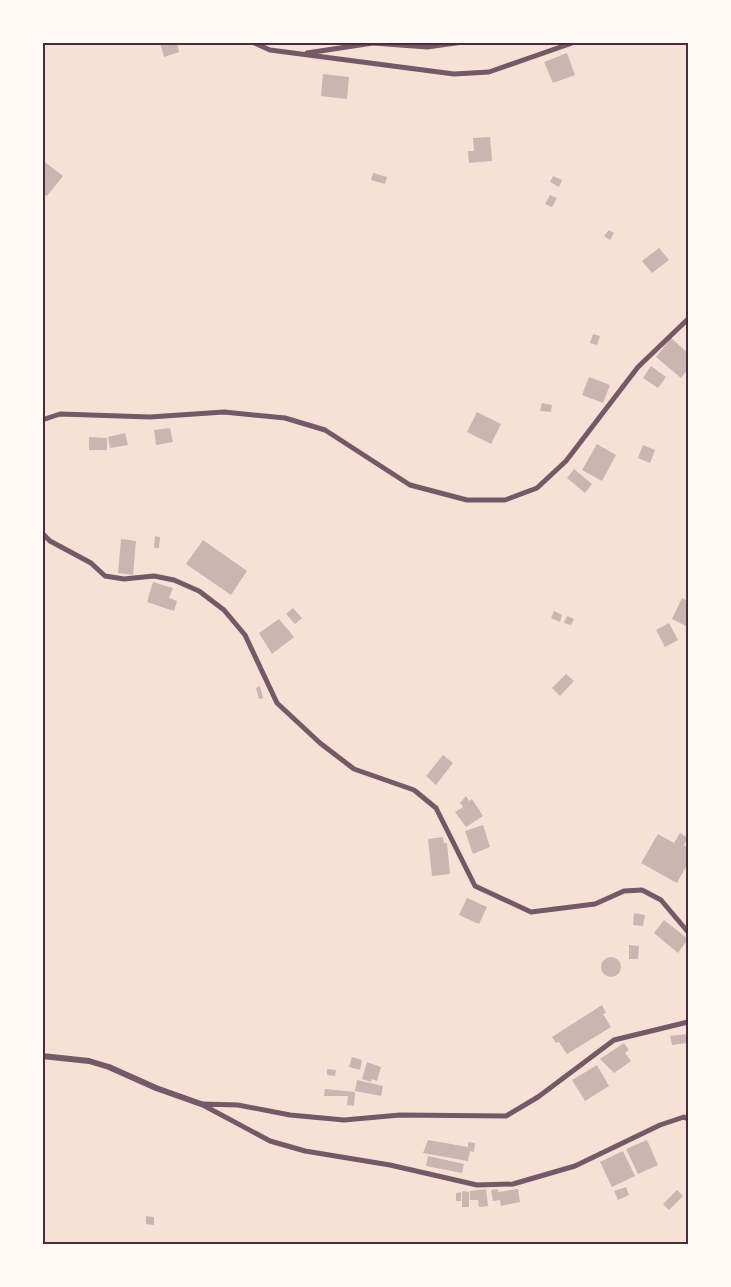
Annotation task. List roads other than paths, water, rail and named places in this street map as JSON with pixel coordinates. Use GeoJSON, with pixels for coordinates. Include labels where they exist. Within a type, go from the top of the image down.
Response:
{"type":"FeatureCollection","features":[{"type":"Feature","properties":{"kind":"street"},"geometry":{"type":"LineString","coordinates":[[252,42],[270,50],[454,74],[489,72],[575,42]]}},
{"type":"Feature","properties":{"kind":"street"},"geometry":{"type":"LineString","coordinates":[[302,54],[373,43],[427,47],[463,42]]}},
{"type":"Feature","properties":{"kind":"street"},"geometry":{"type":"LineString","coordinates":[[42,420],[60,414],[150,417],[224,412],[285,418],[325,430],[410,485],[467,500],[505,500],[537,488],[566,461],[638,367],[688,319]]}},
{"type":"Feature","properties":{"kind":"street"},"geometry":{"type":"LineString","coordinates":[[42,533],[50,541],[91,563],[105,576],[124,579],[154,576],[174,580],[199,591],[224,610],[245,634],[277,703],[320,743],[354,769],[414,790],[436,808],[476,886],[531,912],[595,904],[624,891],[642,890],[661,900],[688,932]]}},
{"type":"Feature","properties":{"kind":"street"},"geometry":{"type":"LineString","coordinates":[[201,1104],[238,1105],[290,1115],[344,1120],[400,1115],[506,1116],[538,1097],[614,1040],[688,1022]]}},
{"type":"Feature","properties":{"kind":"street"},"geometry":{"type":"LineString","coordinates":[[42,1056],[96,1063],[201,1104],[270,1141],[306,1151],[390,1165],[477,1185],[513,1184],[575,1166],[660,1125],[684,1117],[688,1118]]}}]}
